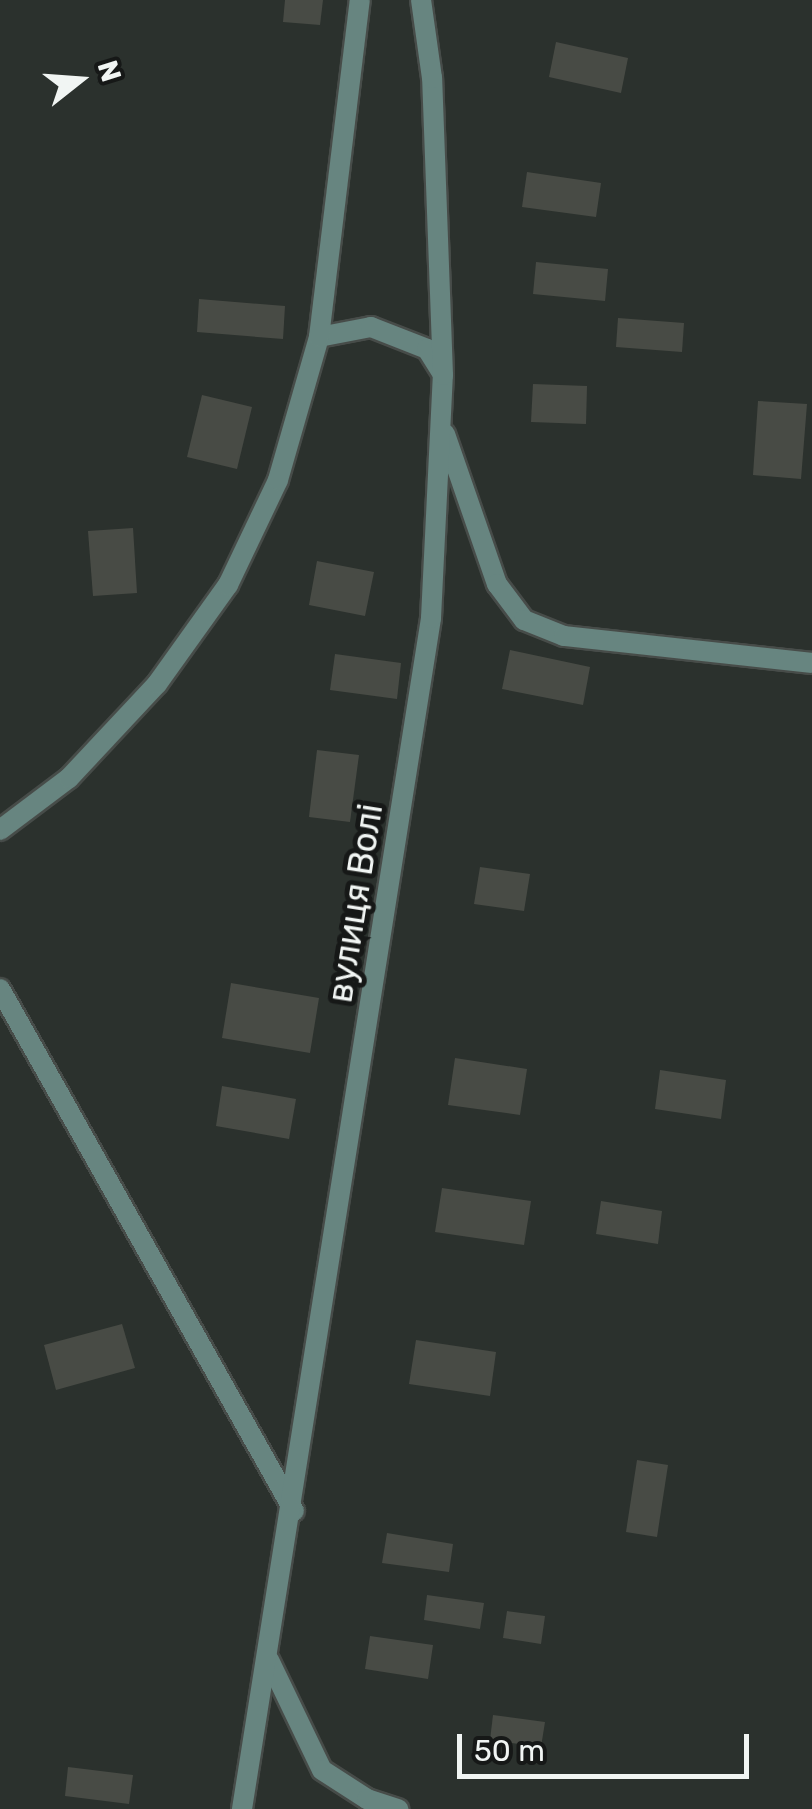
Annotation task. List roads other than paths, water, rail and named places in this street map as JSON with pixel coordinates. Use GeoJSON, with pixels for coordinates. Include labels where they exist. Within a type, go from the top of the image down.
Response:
{"type":"FeatureCollection","features":[{"type":"Feature","properties":{"kind":"street"},"geometry":{"type":"LineString","coordinates":[[0,830],[69,778],[119,724],[228,586],[278,480],[319,337],[360,0]]}},
{"type":"Feature","properties":{"kind":"street","name":"вулиця Волі"},"geometry":{"type":"LineString","coordinates":[[242,1809],[294,1511],[431,618],[443,375],[432,78],[420,0]]}},
{"type":"Feature","properties":{"kind":"street"},"geometry":{"type":"LineString","coordinates":[[319,337],[371,327],[427,348],[443,375]]}},
{"type":"Feature","properties":{"kind":"street"},"geometry":{"type":"LineString","coordinates":[[440,423],[496,584],[524,620],[564,636],[812,663]]}},
{"type":"Feature","properties":{"kind":"street"},"geometry":{"type":"LineString","coordinates":[[0,994],[294,1511]]}},
{"type":"Feature","properties":{"kind":"street"},"geometry":{"type":"LineString","coordinates":[[268,1658],[322,1770],[367,1799],[398,1809]]}}]}
